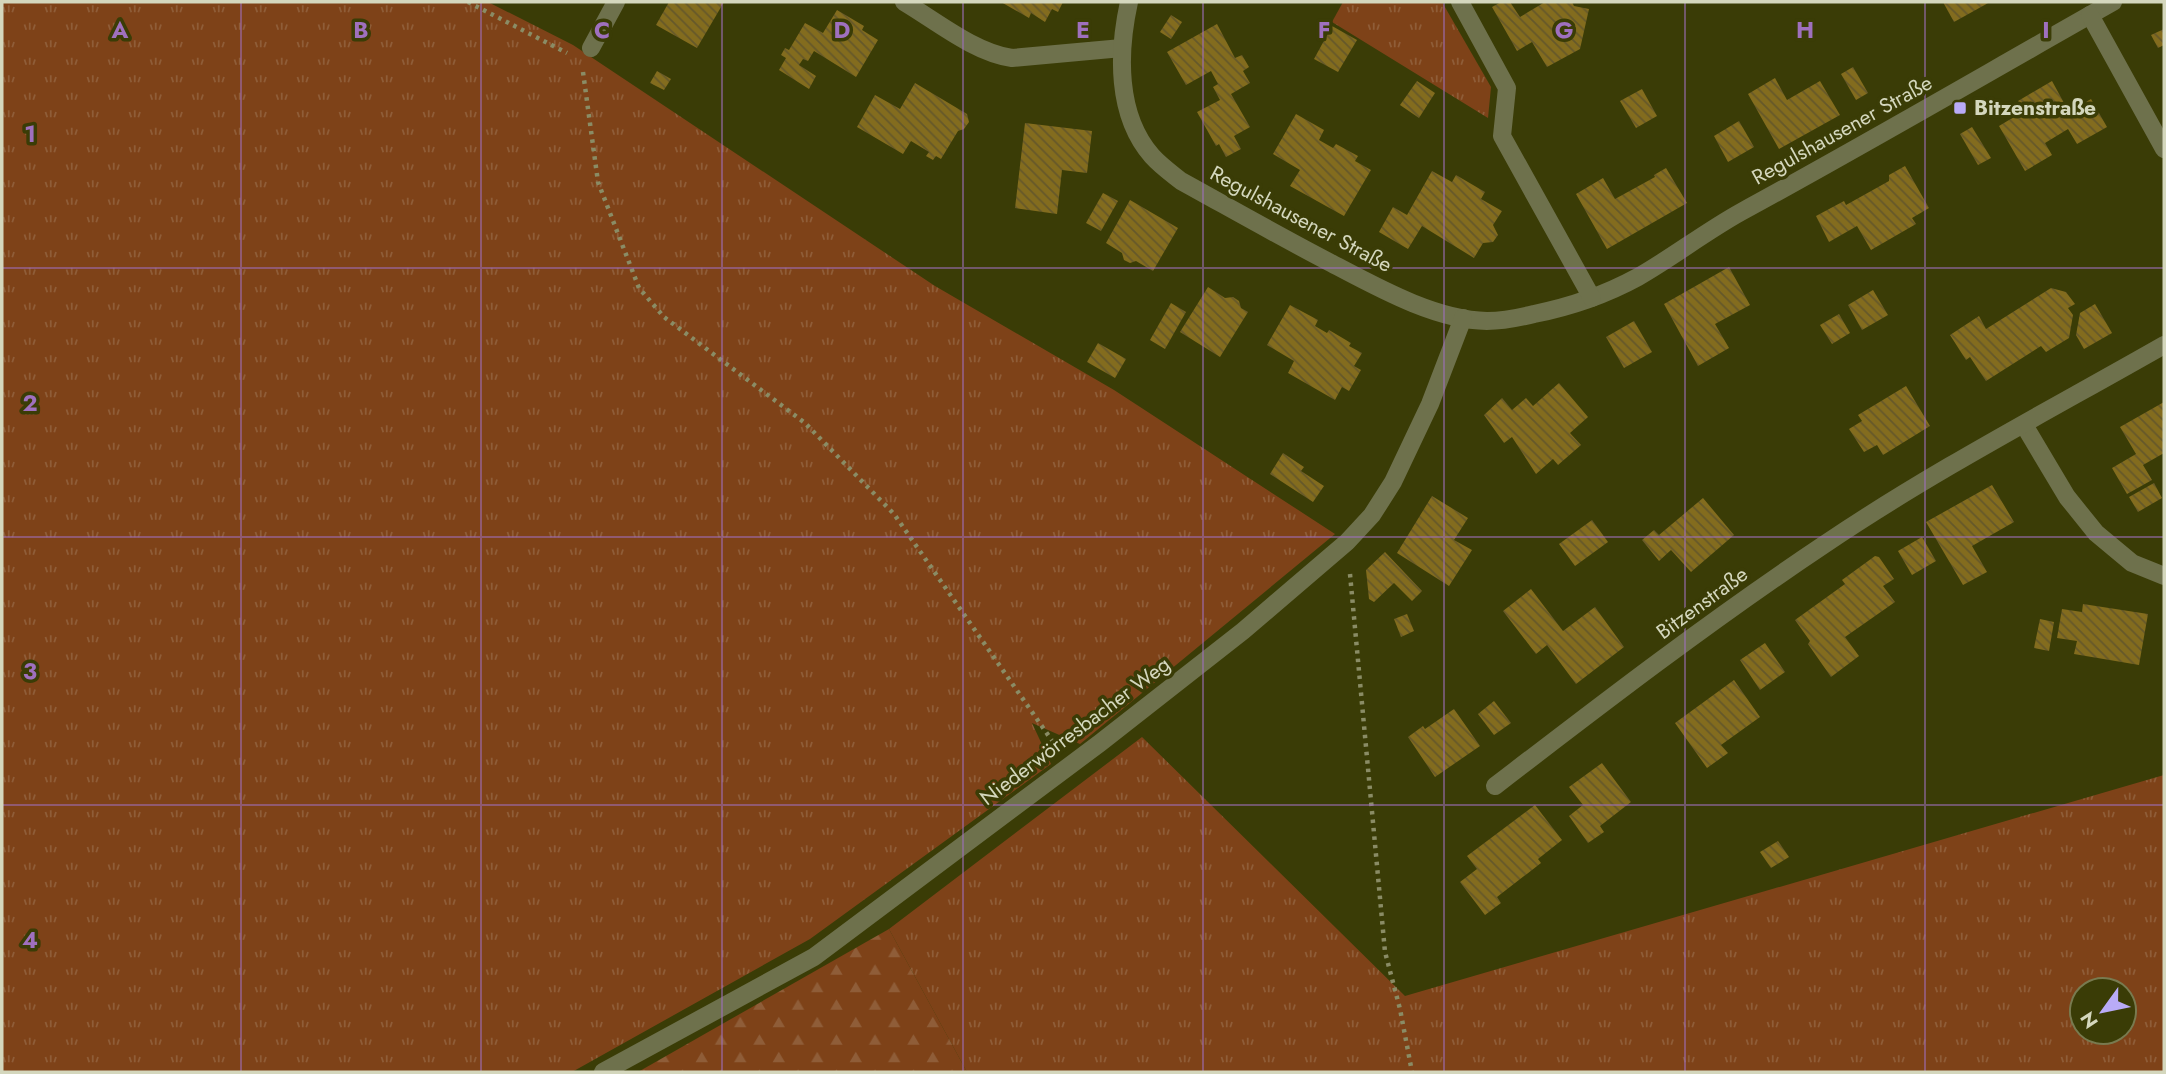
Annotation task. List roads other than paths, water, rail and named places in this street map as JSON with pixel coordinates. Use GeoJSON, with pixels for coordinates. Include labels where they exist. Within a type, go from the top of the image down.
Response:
{"type":"FeatureCollection","features":[{"type":"Feature","properties":{"kind":"street"},"geometry":{"type":"LineString","coordinates":[[586,54],[616,2]]}},
{"type":"Feature","properties":{"kind":"street"},"geometry":{"type":"LineString","coordinates":[[904,2],[982,50],[997,56],[1012,58],[1122,48]]}},
{"type":"Feature","properties":{"kind":"street","name":"Regulshausener Straße"},"geometry":{"type":"LineString","coordinates":[[1129,2],[1122,48],[1124,91],[1133,126],[1152,157],[1166,170],[1181,181],[1377,287],[1421,307],[1462,318],[1486,321],[1511,319],[1557,309],[1592,298],[1636,277],[1730,218],[2113,2]]}},
{"type":"Feature","properties":{"kind":"street"},"geometry":{"type":"LineString","coordinates":[[1460,2],[1507,88],[1502,136],[1592,298]]}},
{"type":"Feature","properties":{"kind":"street"},"geometry":{"type":"LineString","coordinates":[[2090,15],[2164,149]]}},
{"type":"Feature","properties":{"kind":"street","name":"Niederwörresbacher Weg"},"geometry":{"type":"LineString","coordinates":[[603,1072],[814,957],[1069,766],[1243,631],[1347,542],[1372,515],[1393,482],[1430,404],[1462,318]]}},
{"type":"Feature","properties":{"kind":"street","name":"Bitzenstraße"},"geometry":{"type":"LineString","coordinates":[[1495,786],[1815,550],[1902,494],[2164,345]]}},
{"type":"Feature","properties":{"kind":"street"},"geometry":{"type":"LineString","coordinates":[[2024,425],[2067,497],[2096,533],[2132,563],[2164,576]]}},
{"type":"Feature","properties":{"kind":"place","name":"Bitzenstraße"},"geometry":{"type":"Point","coordinates":[1960,108]}}]}
